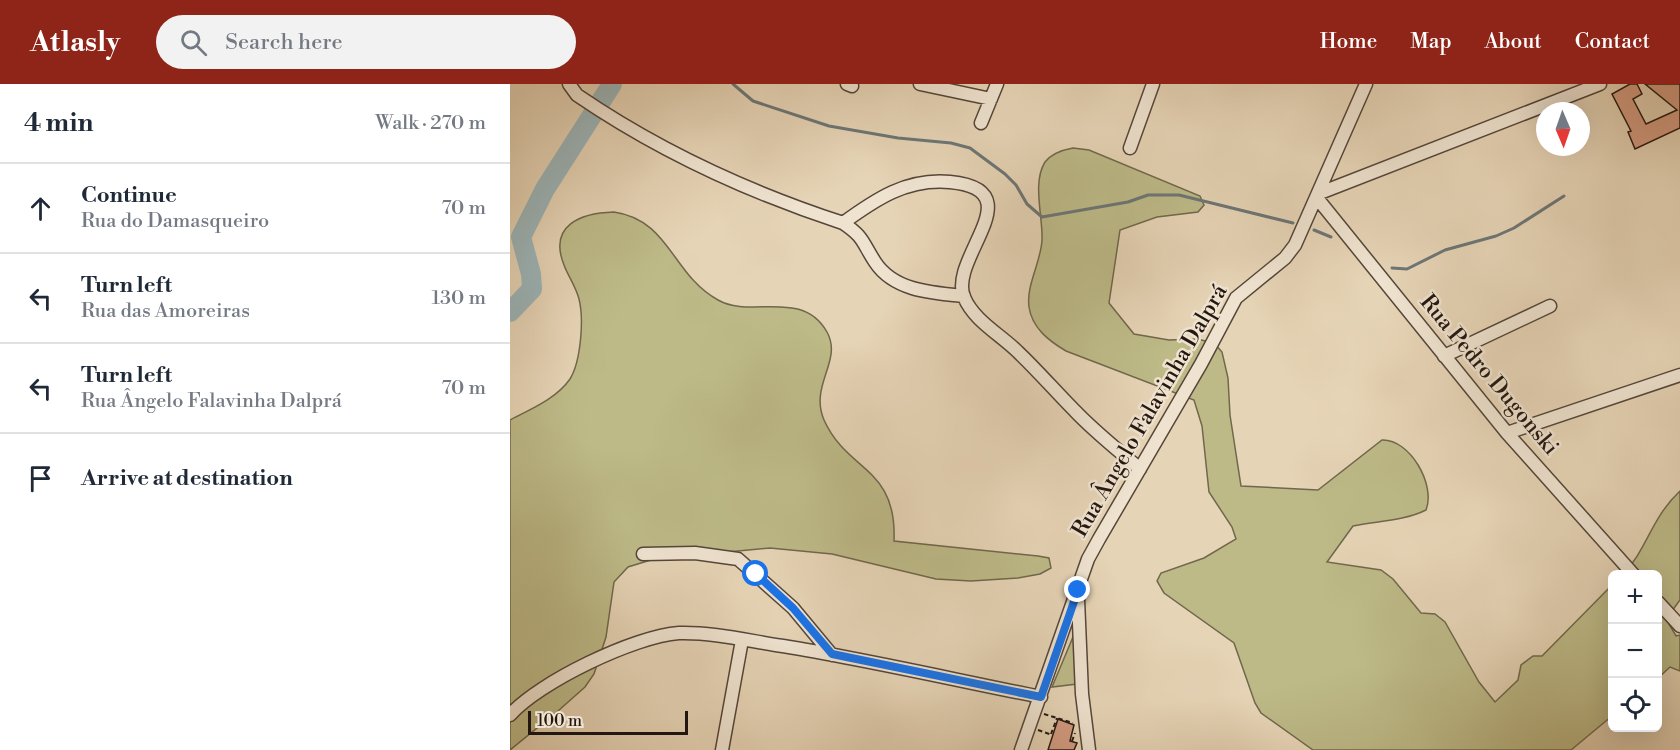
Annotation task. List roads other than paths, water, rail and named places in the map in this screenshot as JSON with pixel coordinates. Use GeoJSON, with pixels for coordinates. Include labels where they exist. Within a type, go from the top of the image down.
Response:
{"type":"FeatureCollection","features":[{"type":"Feature","properties":{"kind":"street"},"geometry":{"type":"LineString","coordinates":[[569,84],[577,95],[590,104],[665,150],[807,212],[843,223],[860,234],[876,263],[891,279],[905,286],[935,293],[964,296]]}},
{"type":"Feature","properties":{"kind":"street"},"geometry":{"type":"LineString","coordinates":[[921,84],[991,99]]}},
{"type":"Feature","properties":{"kind":"street"},"geometry":{"type":"LineString","coordinates":[[981,123],[997,84]]}},
{"type":"Feature","properties":{"kind":"street"},"geometry":{"type":"LineString","coordinates":[[1130,148],[1153,84]]}},
{"type":"Feature","properties":{"kind":"street","name":"Rua Ângelo Falavinha Dalprá"},"geometry":{"type":"LineString","coordinates":[[1021,750],[1078,590],[1099,539],[1236,298],[1290,251],[1318,196],[1366,84]]}},
{"type":"Feature","properties":{"kind":"street"},"geometry":{"type":"LineString","coordinates":[[1318,196],[1600,84]]}},
{"type":"Feature","properties":{"kind":"street"},"geometry":{"type":"LineString","coordinates":[[843,223],[880,197],[905,186],[941,181],[962,183],[982,192],[989,205],[987,218],[962,277],[964,296],[976,316],[1017,351],[1076,413],[1140,469]]}},
{"type":"Feature","properties":{"kind":"street","name":"Rua Pedro Dugonski"},"geometry":{"type":"LineString","coordinates":[[1318,196],[1507,433],[1629,570]]}},
{"type":"Feature","properties":{"kind":"street"},"geometry":{"type":"LineString","coordinates":[[1444,356],[1550,306]]}},
{"type":"Feature","properties":{"kind":"street"},"geometry":{"type":"LineString","coordinates":[[1507,433],[1680,375]]}},
{"type":"Feature","properties":{"kind":"street"},"geometry":{"type":"LineString","coordinates":[[644,554],[695,553],[738,559],[793,608],[832,654]]}},
{"type":"Feature","properties":{"kind":"street"},"geometry":{"type":"LineString","coordinates":[[1078,590],[1082,694],[1089,750]]}},
{"type":"Feature","properties":{"kind":"street"},"geometry":{"type":"LineString","coordinates":[[1662,606],[1680,626]]}},
{"type":"Feature","properties":{"kind":"street"},"geometry":{"type":"LineString","coordinates":[[510,715],[518,706],[572,670],[654,638],[678,633],[703,634],[832,654],[1041,697]]}},
{"type":"Feature","properties":{"kind":"street"},"geometry":{"type":"LineString","coordinates":[[722,750],[742,640]]}},
{"type":"Feature","properties":{"kind":"waterway"},"geometry":{"type":"LineString","coordinates":[[510,312],[532,289],[531,274],[521,237],[545,189],[612,84]]}},
{"type":"Feature","properties":{"kind":"waterway"},"geometry":{"type":"LineString","coordinates":[[733,84],[753,101],[829,126],[898,138],[951,143],[970,148],[1005,174],[1016,185],[1027,204],[1042,217],[1128,202],[1148,195],[1179,195],[1293,223]]}},
{"type":"Feature","properties":{"kind":"waterway"},"geometry":{"type":"LineString","coordinates":[[1392,268],[1407,269],[1445,250],[1496,236],[1514,228],[1564,196]]}},
{"type":"Feature","properties":{"kind":"waterway"},"geometry":{"type":"LineString","coordinates":[[1314,230],[1331,237]]}}]}
